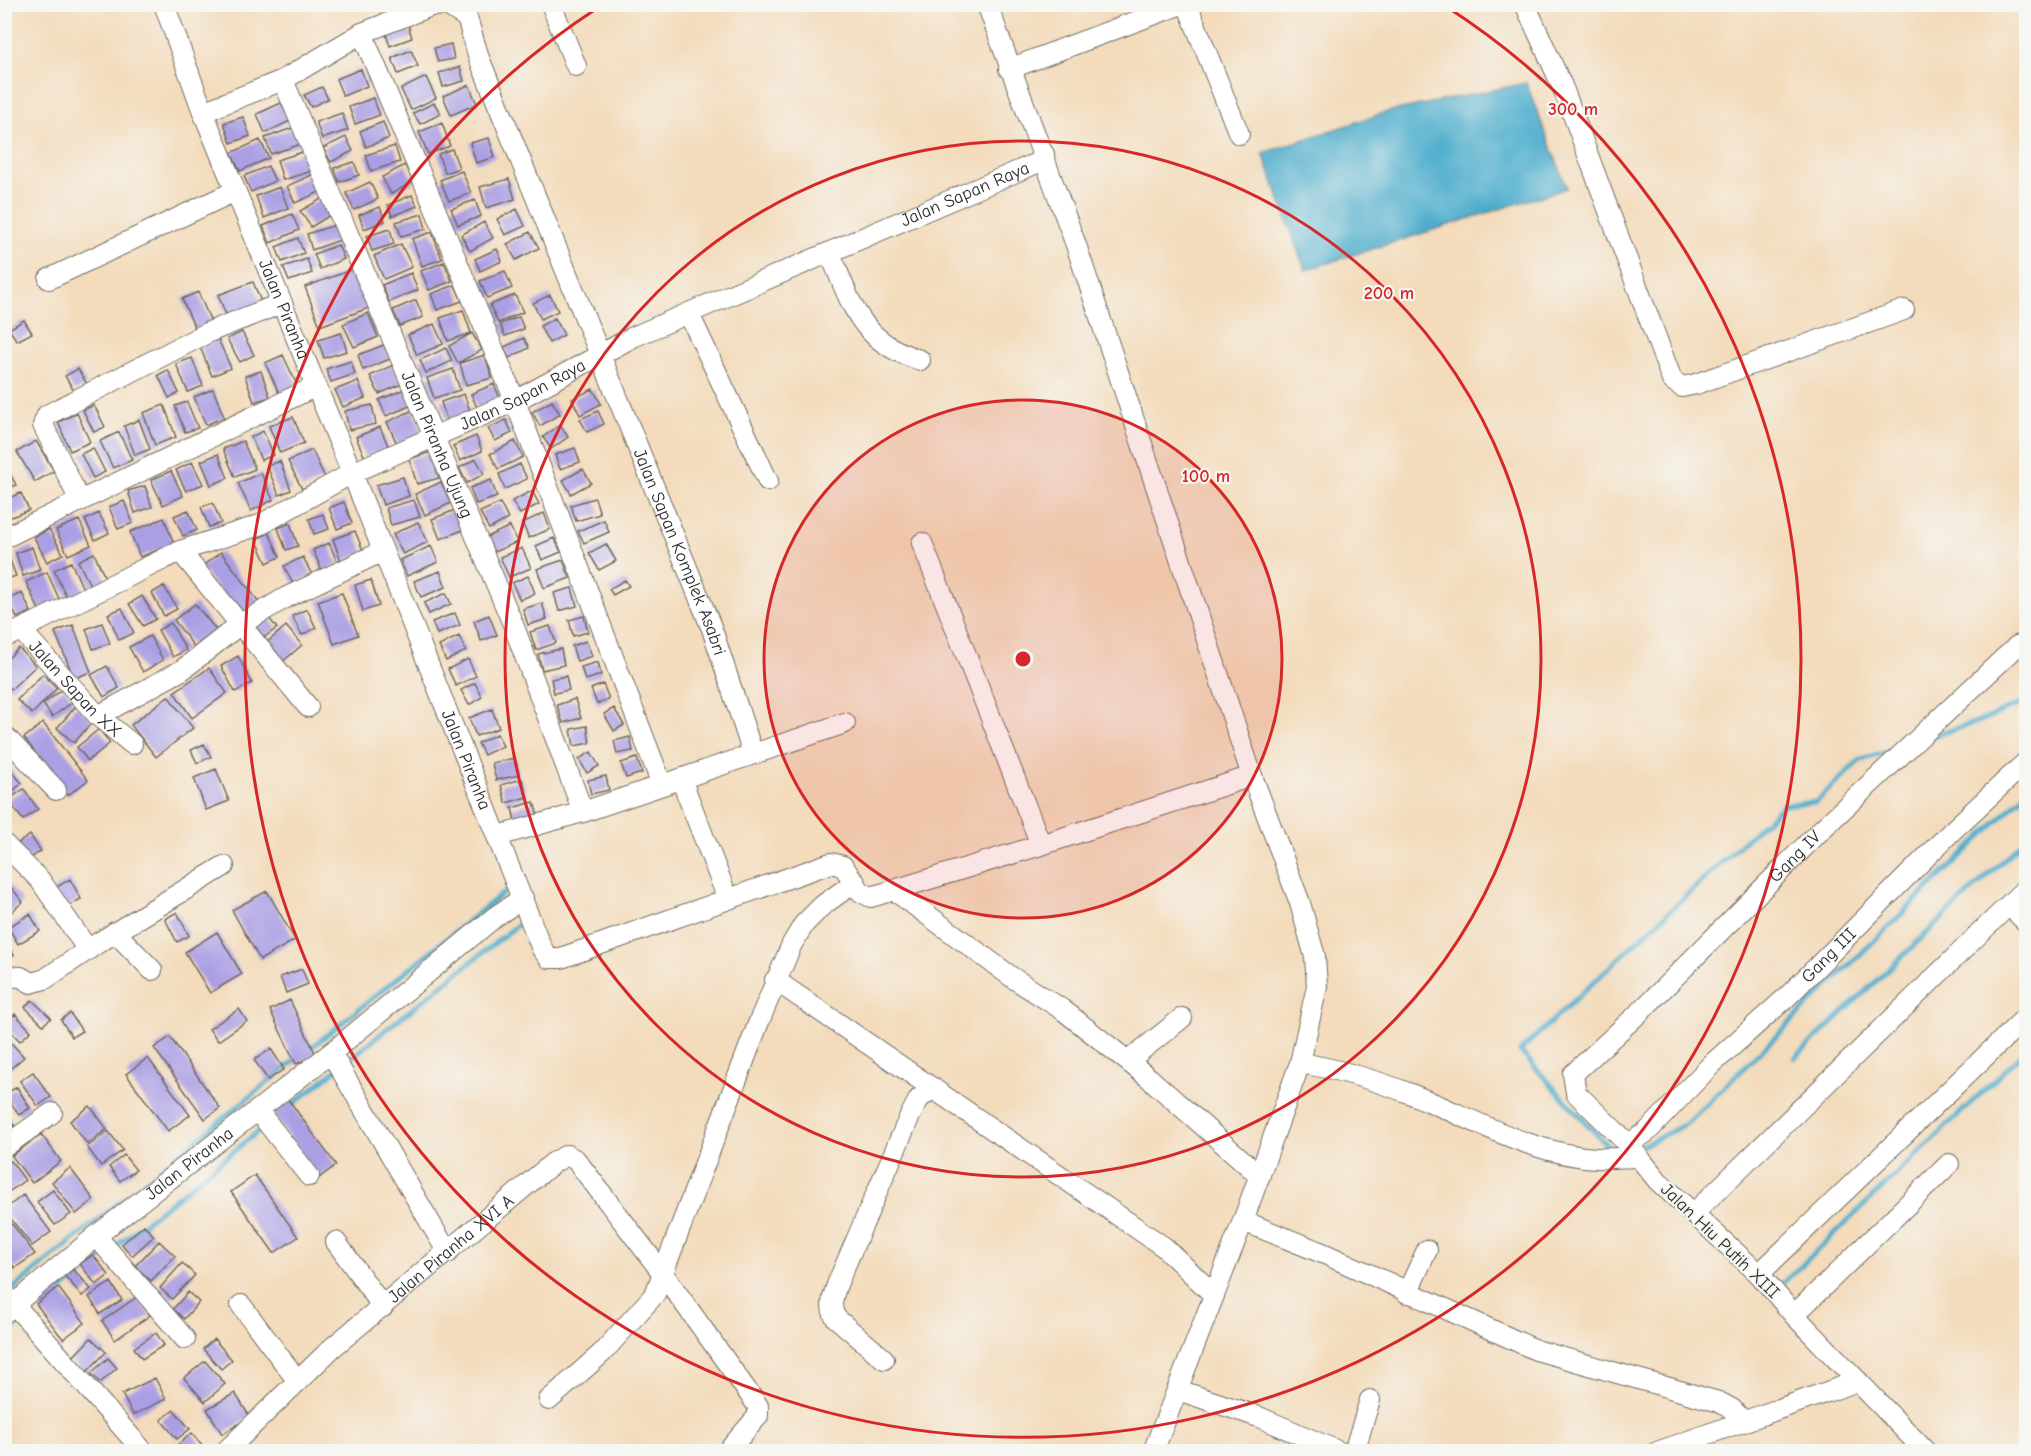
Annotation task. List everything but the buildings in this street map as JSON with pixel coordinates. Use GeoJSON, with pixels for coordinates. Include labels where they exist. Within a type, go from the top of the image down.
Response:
{"type":"FeatureCollection","features":[{"type":"Feature","properties":{"kind":"street","name":"Jalan Piranha"},"geometry":{"type":"LineString","coordinates":[[8,1304],[258,1111],[496,916],[523,898],[352,473],[203,112],[164,4]]}},
{"type":"Feature","properties":{"kind":"street"},"geometry":{"type":"LineString","coordinates":[[551,4],[576,66]]}},
{"type":"Feature","properties":{"kind":"street"},"geometry":{"type":"LineString","coordinates":[[987,4],[1009,69],[1044,154],[1077,246],[1252,776],[1300,903],[1315,957],[1317,986],[1300,1063],[1260,1176],[1154,1452]]}},
{"type":"Feature","properties":{"kind":"street"},"geometry":{"type":"LineString","coordinates":[[1009,69],[1182,4]]}},
{"type":"Feature","properties":{"kind":"street"},"geometry":{"type":"LineString","coordinates":[[1187,4],[1239,134]]}},
{"type":"Feature","properties":{"kind":"street"},"geometry":{"type":"LineString","coordinates":[[1526,4],[1563,88],[1672,380],[1682,387],[1696,384],[1904,310]]}},
{"type":"Feature","properties":{"kind":"street","name":"Jalan Sapan Komplek Asabri"},"geometry":{"type":"LineString","coordinates":[[203,112],[283,80],[362,33],[431,6],[447,5],[467,18],[479,58],[712,629],[753,754]]}},
{"type":"Feature","properties":{"kind":"street"},"geometry":{"type":"LineString","coordinates":[[362,33],[671,782],[728,899]]}},
{"type":"Feature","properties":{"kind":"street","name":"Jalan Piranha Ujung"},"geometry":{"type":"LineString","coordinates":[[283,80],[513,624],[584,812]]}},
{"type":"Feature","properties":{"kind":"street","name":"Jalan Sapan Raya"},"geometry":{"type":"LineString","coordinates":[[13,634],[180,551],[260,525],[352,473],[515,401],[600,353],[1036,163],[1044,154]]}},
{"type":"Feature","properties":{"kind":"street"},"geometry":{"type":"LineString","coordinates":[[49,279],[235,190]]}},
{"type":"Feature","properties":{"kind":"street"},"geometry":{"type":"LineString","coordinates":[[830,253],[852,304],[868,331],[903,355],[920,360]]}},
{"type":"Feature","properties":{"kind":"street"},"geometry":{"type":"LineString","coordinates":[[80,501],[43,425],[47,415],[209,332],[282,303]]}},
{"type":"Feature","properties":{"kind":"street"},"geometry":{"type":"LineString","coordinates":[[689,314],[768,482]]}},
{"type":"Feature","properties":{"kind":"street"},"geometry":{"type":"LineString","coordinates":[[4,538],[316,386]]}},
{"type":"Feature","properties":{"kind":"street"},"geometry":{"type":"LineString","coordinates":[[922,543],[1041,845]]}},
{"type":"Feature","properties":{"kind":"street"},"geometry":{"type":"LineString","coordinates":[[98,716],[182,670],[239,625],[287,597],[383,550]]}},
{"type":"Feature","properties":{"kind":"street"},"geometry":{"type":"LineString","coordinates":[[180,551],[308,707]]}},
{"type":"Feature","properties":{"kind":"street","name":"Jalan Sapan XX"},"geometry":{"type":"LineString","coordinates":[[13,634],[98,716],[132,744]]}},
{"type":"Feature","properties":{"kind":"street","name":"Gang IV"},"geometry":{"type":"LineString","coordinates":[[1571,1079],[1573,1074],[1640,1012],[1821,829],[2018,646],[2026,643]]}},
{"type":"Feature","properties":{"kind":"street"},"geometry":{"type":"LineString","coordinates":[[498,836],[584,812],[845,723]]}},
{"type":"Feature","properties":{"kind":"street"},"geometry":{"type":"LineString","coordinates":[[4,735],[56,790]]}},
{"type":"Feature","properties":{"kind":"street","name":"Gang III"},"geometry":{"type":"LineString","coordinates":[[1633,1150],[1647,1132],[1712,1064],[1788,996],[1953,830],[2026,762]]}},
{"type":"Feature","properties":{"kind":"street"},"geometry":{"type":"LineString","coordinates":[[523,898],[542,949],[549,958],[561,958],[831,863],[843,866],[861,892],[871,897],[1041,845],[1252,776]]}},
{"type":"Feature","properties":{"kind":"street"},"geometry":{"type":"LineString","coordinates":[[4,844],[40,880],[88,950]]}},
{"type":"Feature","properties":{"kind":"street"},"geometry":{"type":"LineString","coordinates":[[4,976],[12,975],[31,982],[38,982],[224,866]]}},
{"type":"Feature","properties":{"kind":"street"},"geometry":{"type":"LineString","coordinates":[[549,1400],[602,1353],[655,1294],[776,980],[804,924],[824,905],[855,882]]}},
{"type":"Feature","properties":{"kind":"street"},"geometry":{"type":"LineString","coordinates":[[1693,1214],[2026,888]]}},
{"type":"Feature","properties":{"kind":"street"},"geometry":{"type":"LineString","coordinates":[[895,891],[1013,978],[1063,1010],[1128,1061],[1260,1176]]}},
{"type":"Feature","properties":{"kind":"street"},"geometry":{"type":"LineString","coordinates":[[2009,905],[2026,922]]}},
{"type":"Feature","properties":{"kind":"street"},"geometry":{"type":"LineString","coordinates":[[115,932],[152,970]]}},
{"type":"Feature","properties":{"kind":"street"},"geometry":{"type":"LineString","coordinates":[[776,980],[1164,1247],[1214,1295]]}},
{"type":"Feature","properties":{"kind":"street"},"geometry":{"type":"LineString","coordinates":[[1759,1274],[2026,1017]]}},
{"type":"Feature","properties":{"kind":"street"},"geometry":{"type":"LineString","coordinates":[[1128,1061],[1182,1018]]}},
{"type":"Feature","properties":{"kind":"street"},"geometry":{"type":"LineString","coordinates":[[331,1053],[448,1253]]}},
{"type":"Feature","properties":{"kind":"street"},"geometry":{"type":"LineString","coordinates":[[1300,1063],[1326,1067],[1410,1094],[1496,1131],[1550,1149],[1596,1158],[1633,1150]]}},
{"type":"Feature","properties":{"kind":"street","name":"Jalan Hiu Putih XIII"},"geometry":{"type":"LineString","coordinates":[[1571,1079],[1576,1093],[1633,1150],[1658,1181],[1759,1274],[1794,1315],[1926,1452]]}},
{"type":"Feature","properties":{"kind":"street"},"geometry":{"type":"LineString","coordinates":[[884,1359],[836,1318],[832,1312],[832,1304],[838,1282],[909,1118],[919,1099],[933,1088]]}},
{"type":"Feature","properties":{"kind":"street"},"geometry":{"type":"LineString","coordinates":[[258,1111],[309,1176]]}},
{"type":"Feature","properties":{"kind":"street"},"geometry":{"type":"LineString","coordinates":[[4,1147],[52,1113]]}},
{"type":"Feature","properties":{"kind":"street","name":"Jalan Piranha XVI A"},"geometry":{"type":"LineString","coordinates":[[225,1452],[297,1380],[554,1163],[567,1155],[576,1160],[664,1275]]}},
{"type":"Feature","properties":{"kind":"street"},"geometry":{"type":"LineString","coordinates":[[1794,1315],[1949,1164]]}},
{"type":"Feature","properties":{"kind":"street"},"geometry":{"type":"LineString","coordinates":[[1243,1221],[1325,1254],[1536,1350],[1719,1402],[1732,1408],[1744,1422]]}},
{"type":"Feature","properties":{"kind":"street"},"geometry":{"type":"LineString","coordinates":[[96,1236],[185,1339]]}},
{"type":"Feature","properties":{"kind":"street"},"geometry":{"type":"LineString","coordinates":[[336,1242],[383,1307]]}},
{"type":"Feature","properties":{"kind":"street"},"geometry":{"type":"LineString","coordinates":[[1407,1293],[1427,1250]]}},
{"type":"Feature","properties":{"kind":"street"},"geometry":{"type":"LineString","coordinates":[[664,1275],[758,1406],[758,1416],[727,1452]]}},
{"type":"Feature","properties":{"kind":"street"},"geometry":{"type":"LineString","coordinates":[[8,1304],[144,1452]]}},
{"type":"Feature","properties":{"kind":"street"},"geometry":{"type":"LineString","coordinates":[[241,1305],[297,1380]]}},
{"type":"Feature","properties":{"kind":"street"},"geometry":{"type":"LineString","coordinates":[[1657,1452],[1858,1381]]}},
{"type":"Feature","properties":{"kind":"street"},"geometry":{"type":"LineString","coordinates":[[1178,1390],[1259,1417],[1340,1452]]}},
{"type":"Feature","properties":{"kind":"street"},"geometry":{"type":"LineString","coordinates":[[1354,1452],[1370,1400]]}},
{"type":"Feature","properties":{"kind":"water"},"geometry":{"type":"Polygon","coordinates":[[[1526,83],[1567,188],[1305,270],[1263,153],[1387,112],[1526,83]]]}},
{"type":"Feature","properties":{"kind":"waterway"},"geometry":{"type":"LineString","coordinates":[[1930,737],[1983,720],[2026,701]]}},
{"type":"Feature","properties":{"kind":"waterway"},"geometry":{"type":"LineString","coordinates":[[1614,1153],[1520,1051],[1783,805],[1816,802],[1859,761],[1898,748]]}},
{"type":"Feature","properties":{"kind":"waterway"},"geometry":{"type":"LineString","coordinates":[[1642,1146],[1686,1124],[2026,793]]}},
{"type":"Feature","properties":{"kind":"waterway"},"geometry":{"type":"LineString","coordinates":[[1795,1058],[2026,839]]}},
{"type":"Feature","properties":{"kind":"waterway"},"geometry":{"type":"LineString","coordinates":[[307,1051],[507,890]]}},
{"type":"Feature","properties":{"kind":"waterway"},"geometry":{"type":"LineString","coordinates":[[343,1064],[520,923]]}},
{"type":"Feature","properties":{"kind":"waterway"},"geometry":{"type":"LineString","coordinates":[[1784,1282],[2026,1050]]}},
{"type":"Feature","properties":{"kind":"waterway"},"geometry":{"type":"LineString","coordinates":[[9,1292],[300,1056]]}},
{"type":"Feature","properties":{"kind":"waterway"},"geometry":{"type":"LineString","coordinates":[[287,1109],[336,1070]]}},
{"type":"Feature","properties":{"kind":"waterway"},"geometry":{"type":"LineString","coordinates":[[55,1295],[265,1126]]}},
{"type":"Feature","properties":{"kind":"waterway"},"geometry":{"type":"LineString","coordinates":[[4,1336],[22,1321]]}}]}
